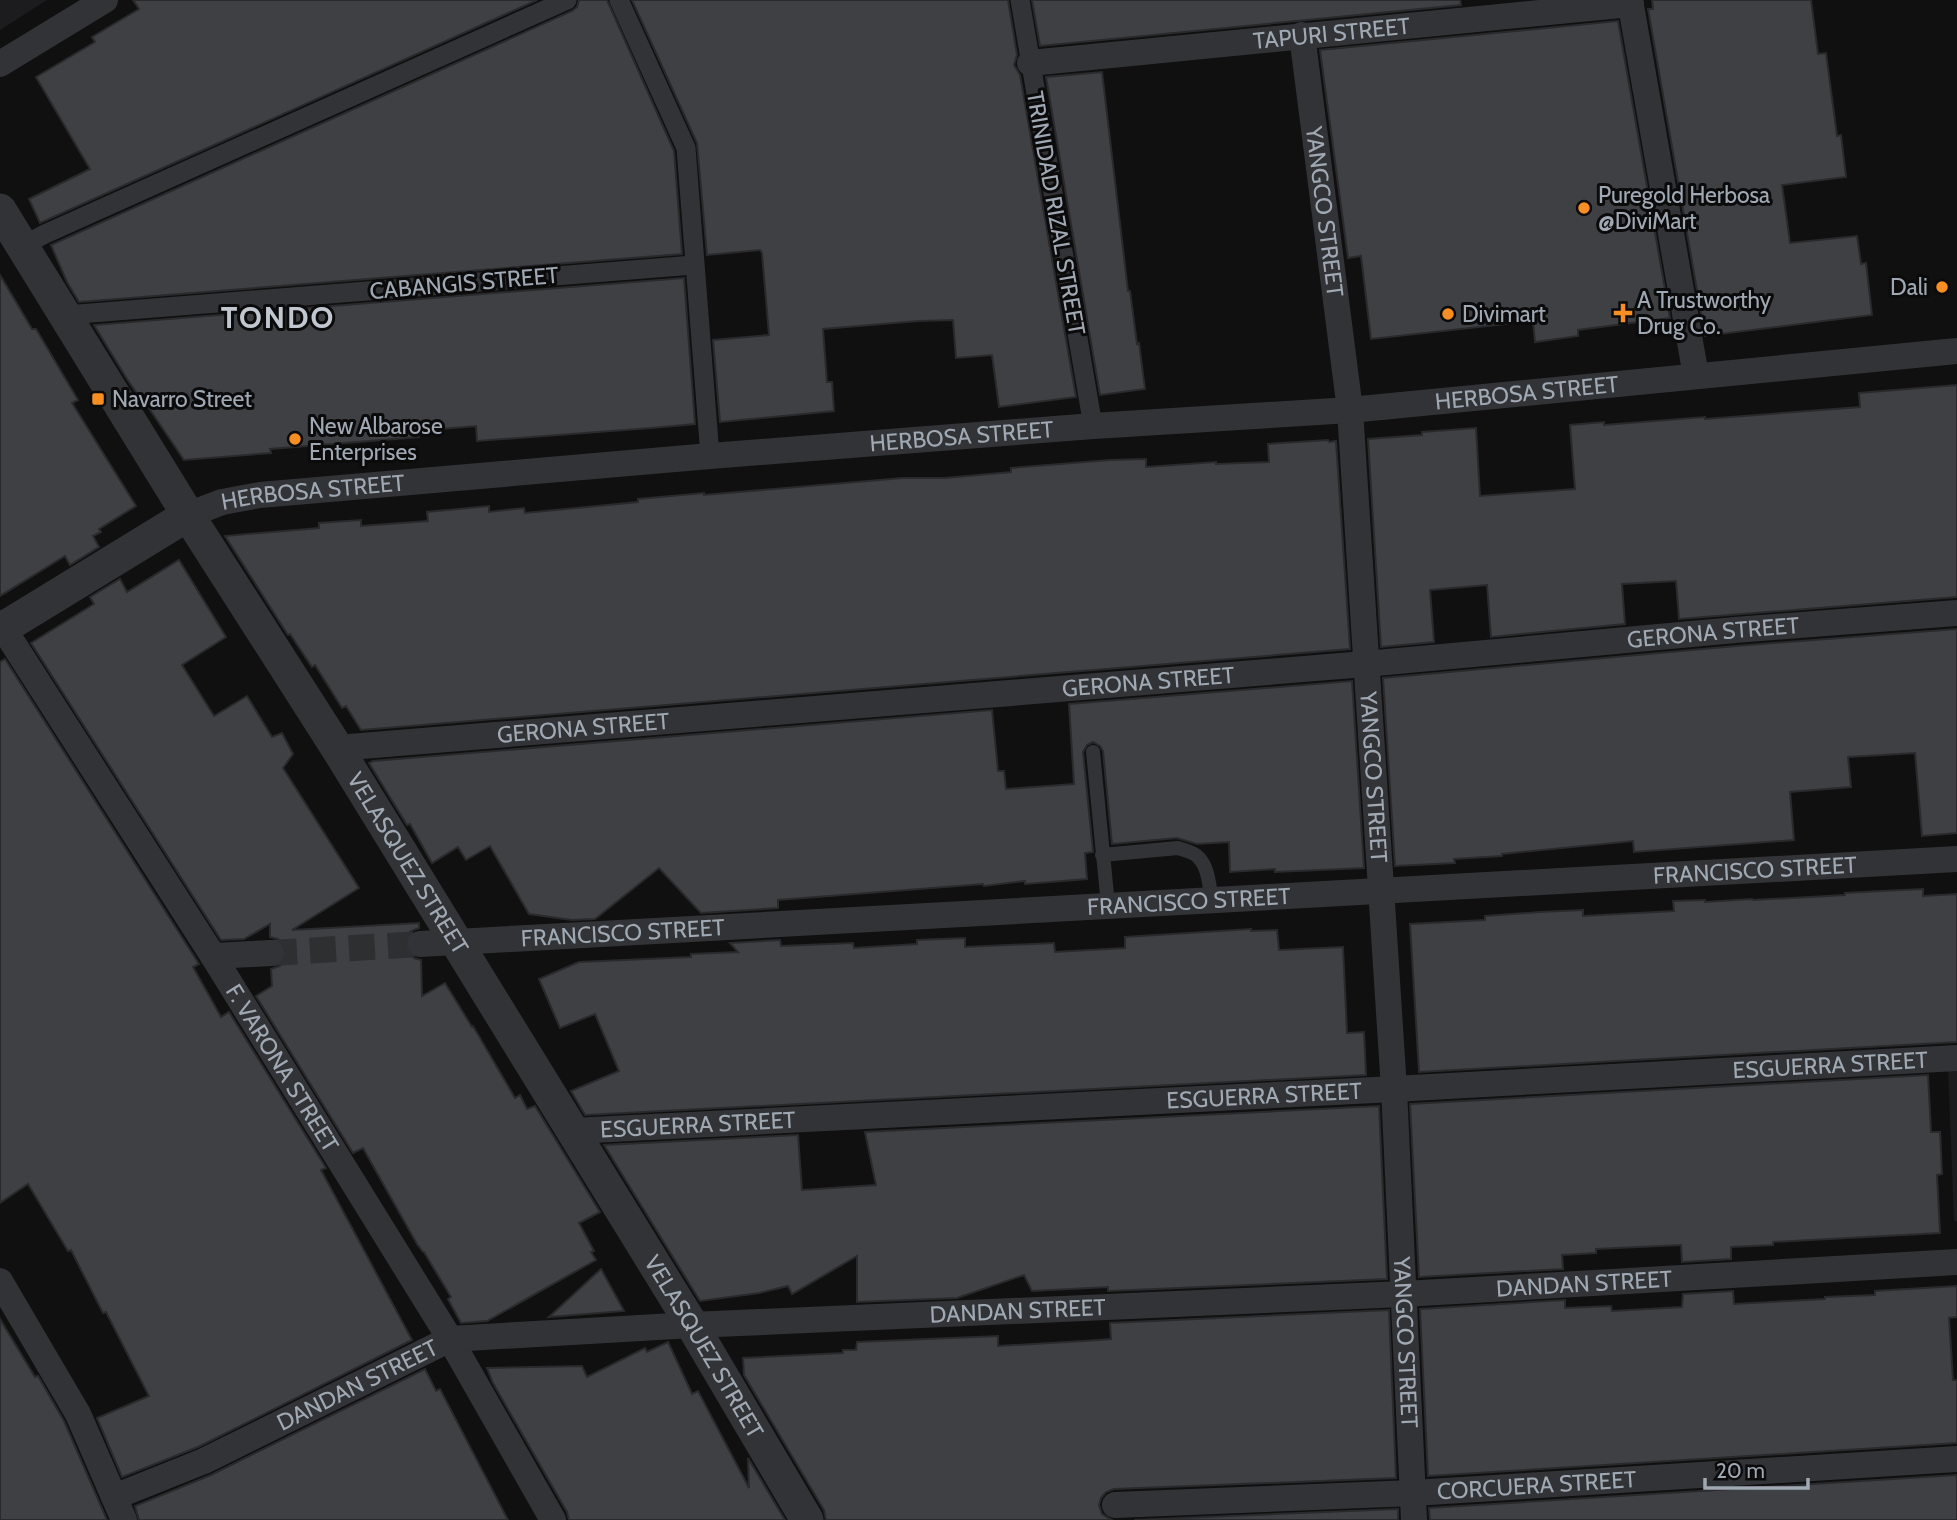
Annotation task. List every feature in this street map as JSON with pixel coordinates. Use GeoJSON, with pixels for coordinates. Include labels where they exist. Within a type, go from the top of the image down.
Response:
{"type":"FeatureCollection","features":[{"type":"Feature","properties":{"kind":"street"},"geometry":{"type":"LineString","coordinates":[[0,64],[105,0]]}},
{"type":"Feature","properties":{"kind":"street"},"geometry":{"type":"LineString","coordinates":[[22,246],[567,0]]}},
{"type":"Feature","properties":{"kind":"street"},"geometry":{"type":"LineString","coordinates":[[619,0],[686,148],[710,456]]}},
{"type":"Feature","properties":{"kind":"street","name":"TRINIDAD RIZAL STREET"},"geometry":{"type":"LineString","coordinates":[[1020,0],[1093,426]]}},
{"type":"Feature","properties":{"kind":"street"},"geometry":{"type":"LineString","coordinates":[[1631,2],[1696,376]]}},
{"type":"Feature","properties":{"kind":"street","name":"TAPURI STREET"},"geometry":{"type":"LineString","coordinates":[[1030,63],[1631,2]]}},
{"type":"Feature","properties":{"kind":"street","name":"YANGCO STREET"},"geometry":{"type":"LineString","coordinates":[[1302,36],[1350,410],[1394,1089],[1414,1520]]}},
{"type":"Feature","properties":{"kind":"street","name":"VELASQUEZ STREET"},"geometry":{"type":"LineString","coordinates":[[0,210],[456,941],[692,1325],[807,1520]]}},
{"type":"Feature","properties":{"kind":"street","name":"CABANGIS STREET"},"geometry":{"type":"LineString","coordinates":[[65,315],[694,265]]}},
{"type":"Feature","properties":{"kind":"street","name":"HERBOSA STREET"},"geometry":{"type":"LineString","coordinates":[[1,627],[188,515],[222,502],[260,495],[1093,426],[1350,410],[1957,351]]}},
{"type":"Feature","properties":{"kind":"street","name":"GERONA STREET"},"geometry":{"type":"LineString","coordinates":[[337,748],[1957,613]]}},
{"type":"Feature","properties":{"kind":"street","name":"F. VARONA STREET"},"geometry":{"type":"LineString","coordinates":[[1,627],[214,956],[450,1339],[553,1520]]}},
{"type":"Feature","properties":{"kind":"street","name":"FRANCISCO STREET"},"geometry":{"type":"LineString","coordinates":[[420,944],[1957,859]]}},
{"type":"Feature","properties":{"kind":"street"},"geometry":{"type":"LineString","coordinates":[[214,956],[271,953]]}},
{"type":"Feature","properties":{"kind":"street","name":"ESGUERRA STREET"},"geometry":{"type":"LineString","coordinates":[[572,1131],[1957,1058]]}},
{"type":"Feature","properties":{"kind":"street","name":"DANDAN STREET"},"geometry":{"type":"LineString","coordinates":[[119,1508],[204,1461],[450,1339],[692,1325],[1404,1294],[1957,1262]]}},
{"type":"Feature","properties":{"kind":"street"},"geometry":{"type":"LineString","coordinates":[[0,1281],[78,1414],[119,1508]]}},
{"type":"Feature","properties":{"kind":"street","name":"CORCUERA STREET"},"geometry":{"type":"LineString","coordinates":[[1115,1505],[1413,1493],[1957,1460]]}},
{"type":"Feature","properties":{"kind":"lane"},"geometry":{"type":"LineString","coordinates":[[1093,752],[1108,905]]}},
{"type":"Feature","properties":{"kind":"lane"},"geometry":{"type":"LineString","coordinates":[[1102,855],[1178,848],[1198,856],[1206,869],[1212,900]]}},
{"type":"Feature","properties":{"kind":"shaded area"},"geometry":{"type":"Polygon","coordinates":[[[0,0],[47,0],[0,30],[0,0]]]}},
{"type":"Feature","properties":{"kind":"shaded area"},"geometry":{"type":"Polygon","coordinates":[[[1948,1067],[1957,1067],[1957,1221],[1954,1221],[1948,1067]]]}},
{"type":"Feature","properties":{"kind":"building"},"geometry":{"type":"Polygon","coordinates":[[[133,0],[537,0],[40,223],[29,199],[90,169],[36,77],[95,42],[92,37],[139,9],[133,0]]]}},
{"type":"Feature","properties":{"kind":"building"},"geometry":{"type":"Polygon","coordinates":[[[579,0],[607,0],[674,151],[682,254],[79,302],[67,282],[51,245],[572,11],[579,0]]]}},
{"type":"Feature","properties":{"kind":"building"},"geometry":{"type":"Polygon","coordinates":[[[632,0],[1008,0],[1017,55],[1014,65],[1020,75],[1076,397],[999,407],[992,355],[956,358],[953,320],[918,321],[823,329],[827,382],[832,382],[834,411],[720,422],[713,340],[769,335],[762,253],[760,250],[707,255],[697,143],[632,0]]]}},
{"type":"Feature","properties":{"kind":"building"},"geometry":{"type":"Polygon","coordinates":[[[1032,0],[1460,0],[1461,5],[1040,46],[1032,0]]]}},
{"type":"Feature","properties":{"kind":"building"},"geometry":{"type":"Polygon","coordinates":[[[1652,0],[1811,0],[1818,54],[1826,53],[1837,136],[1841,135],[1846,177],[1782,185],[1790,243],[1857,236],[1861,264],[1866,263],[1872,315],[1705,336],[1648,9],[1653,9],[1652,0]]]}},
{"type":"Feature","properties":{"kind":"building"},"geometry":{"type":"Polygon","coordinates":[[[1618,21],[1670,318],[1578,330],[1578,336],[1535,342],[1533,321],[1371,339],[1361,256],[1348,258],[1320,50],[1618,21]]]}},
{"type":"Feature","properties":{"kind":"building"},"geometry":{"type":"Polygon","coordinates":[[[1102,72],[1128,291],[1145,389],[1100,395],[1046,77],[1102,72]]]}},
{"type":"Feature","properties":{"kind":"building"},"geometry":{"type":"Polygon","coordinates":[[[0,275],[78,400],[72,403],[136,506],[99,529],[101,532],[93,536],[99,547],[70,565],[65,556],[0,596],[0,275]]]}},
{"type":"Feature","properties":{"kind":"building"},"geometry":{"type":"Polygon","coordinates":[[[684,278],[695,424],[651,428],[477,441],[476,426],[418,431],[419,437],[270,449],[271,453],[184,460],[127,379],[94,325],[684,278]]]}},
{"type":"Feature","properties":{"kind":"building"},"geometry":{"type":"Polygon","coordinates":[[[1957,385],[1957,597],[1679,619],[1676,581],[1622,584],[1625,624],[1491,637],[1487,585],[1430,590],[1434,642],[1381,647],[1368,439],[1476,428],[1480,496],[1575,489],[1570,425],[1705,419],[1860,407],[1859,393],[1957,385]]]}},
{"type":"Feature","properties":{"kind":"building"},"geometry":{"type":"Polygon","coordinates":[[[1336,441],[1350,649],[361,730],[346,706],[342,708],[315,665],[312,667],[290,634],[288,635],[225,536],[319,528],[319,523],[361,520],[361,526],[428,521],[427,512],[489,506],[489,512],[524,508],[525,513],[704,493],[903,478],[945,478],[1011,472],[1011,468],[1110,460],[1146,459],[1146,467],[1216,462],[1269,462],[1268,444],[1336,441]]]}},
{"type":"Feature","properties":{"kind":"building"},"geometry":{"type":"Polygon","coordinates":[[[179,560],[226,637],[182,665],[214,716],[247,696],[272,737],[282,733],[293,754],[283,768],[359,888],[292,930],[419,923],[419,928],[406,936],[404,944],[407,953],[421,960],[422,996],[445,983],[515,1098],[520,1095],[527,1109],[535,1106],[600,1212],[579,1223],[596,1260],[487,1321],[461,1323],[448,1299],[451,1297],[417,1244],[363,1148],[353,1153],[256,996],[272,986],[271,969],[280,966],[285,960],[287,952],[284,944],[270,937],[270,924],[244,939],[221,940],[31,643],[94,604],[90,597],[120,579],[127,592],[179,560]]]}},
{"type":"Feature","properties":{"kind":"building"},"geometry":{"type":"Polygon","coordinates":[[[1957,629],[1957,833],[1922,836],[1915,753],[1848,757],[1851,787],[1790,792],[1794,840],[1634,852],[1633,841],[1454,859],[1455,863],[1395,866],[1383,678],[1957,629]]]}},
{"type":"Feature","properties":{"kind":"building"},"geometry":{"type":"Polygon","coordinates":[[[5,659],[199,964],[193,967],[221,1017],[229,1012],[326,1168],[321,1170],[412,1340],[198,1447],[122,1477],[97,1418],[149,1396],[71,1250],[68,1251],[28,1184],[0,1203],[0,662],[5,659]]]}},
{"type":"Feature","properties":{"kind":"building"},"geometry":{"type":"Polygon","coordinates":[[[1352,681],[1364,868],[1230,872],[1229,842],[1197,844],[1177,838],[1112,844],[1103,751],[1093,742],[1087,745],[1083,752],[1093,852],[1085,853],[1087,879],[1025,884],[1025,881],[778,900],[778,908],[701,913],[659,868],[595,919],[572,920],[529,914],[490,846],[466,860],[458,847],[432,863],[410,824],[407,825],[369,763],[992,710],[998,771],[1004,771],[1006,789],[1074,784],[1069,704],[1352,681]]]}},
{"type":"Feature","properties":{"kind":"building"},"geometry":{"type":"Polygon","coordinates":[[[1923,889],[1923,896],[1957,894],[1957,1042],[1419,1072],[1410,924],[1485,920],[1485,916],[1540,912],[1583,910],[1583,916],[1674,911],[1673,901],[1753,900],[1923,889]]]}},
{"type":"Feature","properties":{"kind":"building"},"geometry":{"type":"Polygon","coordinates":[[[1251,929],[1277,930],[1279,950],[1343,947],[1347,1033],[1364,1032],[1366,1075],[585,1115],[571,1091],[619,1071],[595,1014],[560,1028],[539,979],[579,962],[738,952],[730,943],[780,940],[781,946],[853,943],[854,948],[917,944],[917,940],[965,938],[965,947],[1054,943],[1055,952],[1125,948],[1125,937],[1251,929]]]}},
{"type":"Feature","properties":{"kind":"building"},"geometry":{"type":"Polygon","coordinates":[[[1928,1075],[1931,1132],[1940,1132],[1942,1174],[1937,1175],[1940,1233],[1773,1242],[1773,1245],[1731,1247],[1731,1259],[1682,1262],[1681,1245],[1596,1249],[1596,1253],[1562,1255],[1563,1269],[1419,1277],[1410,1104],[1928,1075]]]}},
{"type":"Feature","properties":{"kind":"building"},"geometry":{"type":"Polygon","coordinates":[[[1379,1106],[1387,1279],[1108,1291],[1108,1287],[1032,1291],[1024,1275],[957,1298],[857,1302],[857,1256],[792,1294],[788,1286],[700,1301],[604,1145],[798,1135],[802,1190],[876,1185],[865,1132],[1379,1106]]]}},
{"type":"Feature","properties":{"kind":"building"},"geometry":{"type":"Polygon","coordinates":[[[601,1269],[624,1311],[549,1317],[601,1269]]]}},
{"type":"Feature","properties":{"kind":"building"},"geometry":{"type":"Polygon","coordinates":[[[1957,1286],[1957,1317],[1949,1318],[1953,1380],[1957,1380],[1957,1443],[1428,1476],[1420,1309],[1565,1300],[1565,1308],[1611,1306],[1612,1311],[1682,1307],[1683,1294],[1733,1291],[1734,1304],[1875,1295],[1875,1291],[1957,1286]]]}},
{"type":"Feature","properties":{"kind":"building"},"geometry":{"type":"Polygon","coordinates":[[[1389,1310],[1396,1478],[1114,1489],[1106,1492],[1099,1505],[1102,1514],[1112,1520],[826,1520],[824,1510],[744,1375],[743,1358],[843,1353],[843,1350],[856,1350],[857,1342],[998,1336],[998,1346],[1084,1341],[1111,1339],[1110,1323],[1389,1310]]]}},
{"type":"Feature","properties":{"kind":"building"},"geometry":{"type":"Polygon","coordinates":[[[0,1319],[64,1421],[107,1520],[0,1520],[0,1319]]]}},
{"type":"Feature","properties":{"kind":"building"},"geometry":{"type":"Polygon","coordinates":[[[668,1342],[692,1394],[698,1391],[749,1488],[748,1458],[785,1520],[569,1520],[487,1368],[582,1366],[587,1377],[645,1348],[647,1352],[668,1342]]]}},
{"type":"Feature","properties":{"kind":"building"},"geometry":{"type":"Polygon","coordinates":[[[425,1369],[436,1391],[440,1389],[508,1520],[139,1520],[135,1506],[211,1475],[425,1369]]]}},
{"type":"Feature","properties":{"kind":"building"},"geometry":{"type":"Polygon","coordinates":[[[1957,1475],[1957,1520],[1430,1520],[1429,1508],[1957,1475]]]}},
{"type":"Feature","properties":{"kind":"building"},"geometry":{"type":"Polygon","coordinates":[[[1398,1509],[1398,1520],[1134,1520],[1398,1509]]]}},
{"type":"Feature","properties":{"kind":"tunnel"},"geometry":{"type":"LineString","coordinates":[[271,953],[420,944]]}},
{"type":"Feature","properties":{"kind":"place","name":"Puregold Herbosa @DiviMart"},"geometry":{"type":"Point","coordinates":[1584,208]}},
{"type":"Feature","properties":{"kind":"place","name":"Dali"},"geometry":{"type":"Point","coordinates":[1942,287]}},
{"type":"Feature","properties":{"kind":"place","name":"A Trustworthy Drug Co."},"geometry":{"type":"Point","coordinates":[1623,313]}},
{"type":"Feature","properties":{"kind":"place","name":"Divimart"},"geometry":{"type":"Point","coordinates":[1448,314]}},
{"type":"Feature","properties":{"kind":"place","name":"Navarro Street"},"geometry":{"type":"Point","coordinates":[98,399]}},
{"type":"Feature","properties":{"kind":"place","name":"New Albarose Enterprises"},"geometry":{"type":"Point","coordinates":[295,439]}},
{"type":"Feature","properties":{"kind":"district","name":"TONDO"},"geometry":{"type":"Point","coordinates":[278,318]}}]}
